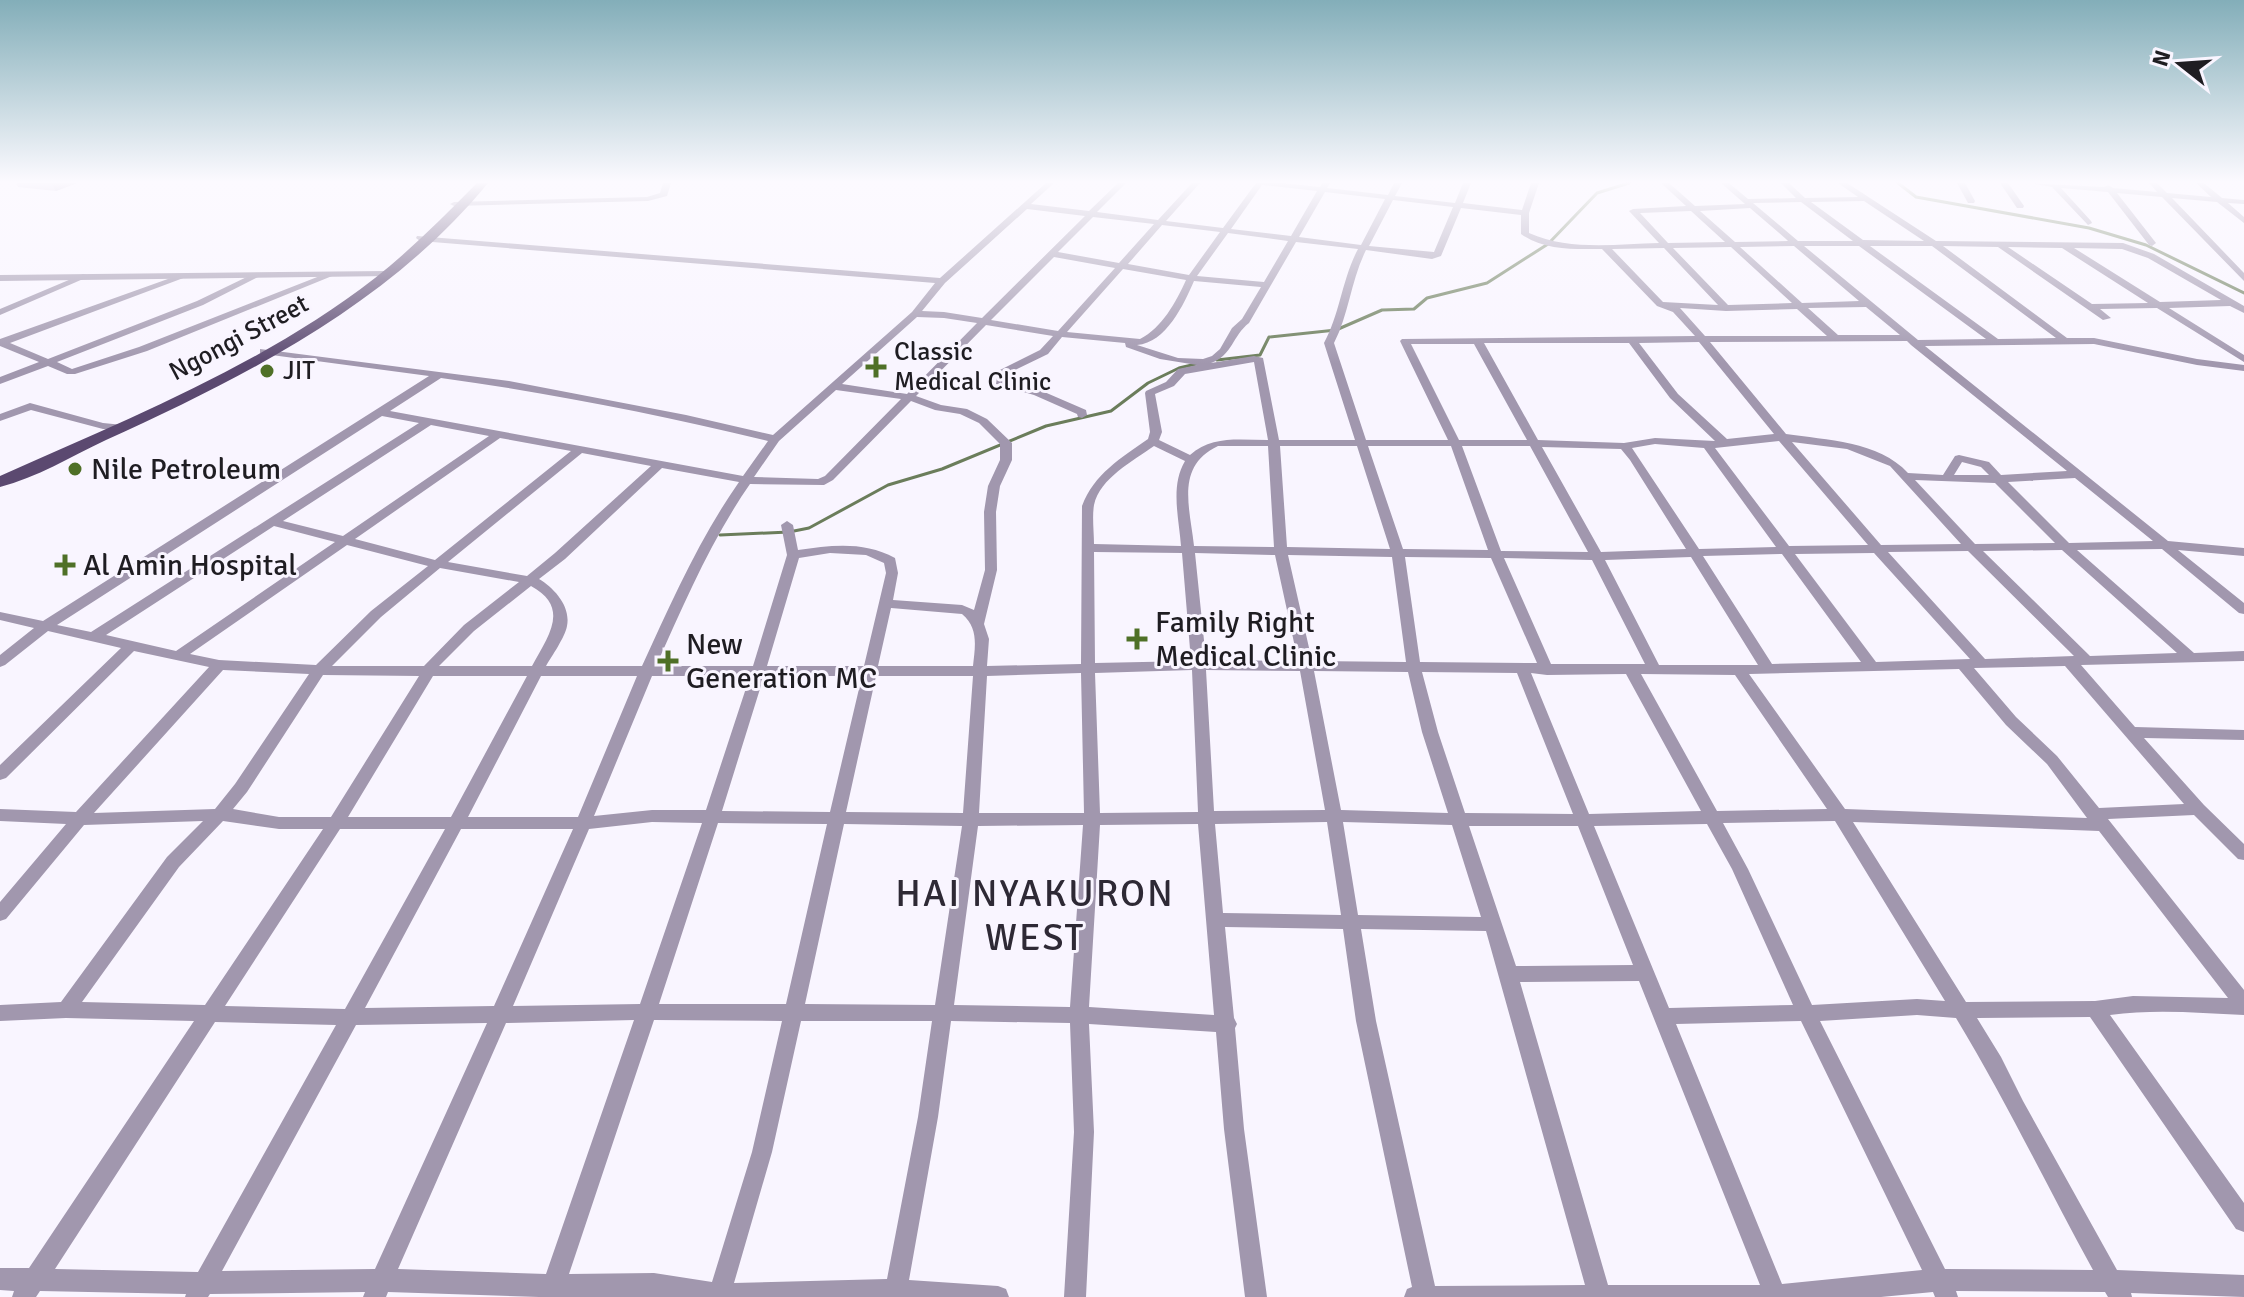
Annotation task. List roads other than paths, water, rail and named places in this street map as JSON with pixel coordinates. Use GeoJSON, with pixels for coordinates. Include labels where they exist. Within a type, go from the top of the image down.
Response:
{"type":"FeatureCollection","features":[{"type":"Feature","properties":{"kind":"main road","name":"Ngongi Street"},"geometry":{"type":"LineString","coordinates":[[0,482],[269,352],[325,320],[419,244]]}},
{"type":"Feature","properties":{"kind":"main road","name":"Ngongi Street"},"geometry":{"type":"LineString","coordinates":[[0,473],[269,352]]}},
{"type":"Feature","properties":{"kind":"street"},"geometry":{"type":"LineString","coordinates":[[492,244],[942,281]]}},
{"type":"Feature","properties":{"kind":"street"},"geometry":{"type":"LineString","coordinates":[[378,1288],[647,670],[706,545],[745,480],[775,439],[915,314],[942,281],[983,244]]}},
{"type":"Feature","properties":{"kind":"street"},"geometry":{"type":"LineString","coordinates":[[380,412],[745,480],[813,484],[829,478],[1062,244]]}},
{"type":"Feature","properties":{"kind":"street"},"geometry":{"type":"LineString","coordinates":[[1082,415],[1082,412],[1060,401],[1001,384],[999,379],[1002,373],[1044,352],[1140,244]]}},
{"type":"Feature","properties":{"kind":"street"},"geometry":{"type":"LineString","coordinates":[[915,314],[1141,342],[1152,339],[1170,316],[1215,244]]}},
{"type":"Feature","properties":{"kind":"street"},"geometry":{"type":"LineString","coordinates":[[1117,340],[1165,360],[1188,362],[1216,357],[1223,352],[1237,326],[1246,321],[1264,285],[1291,244]]}},
{"type":"Feature","properties":{"kind":"street"},"geometry":{"type":"LineString","coordinates":[[1325,244],[1438,254],[1442,244]]}},
{"type":"Feature","properties":{"kind":"street"},"geometry":{"type":"LineString","coordinates":[[1366,244],[1355,263],[1336,330],[1329,343],[1398,554],[1414,668],[1430,732],[1490,924],[1509,974],[1600,1296]]}},
{"type":"Feature","properties":{"kind":"street"},"geometry":{"type":"LineString","coordinates":[[1553,244],[1568,247],[1762,244]]}},
{"type":"Feature","properties":{"kind":"street"},"geometry":{"type":"LineString","coordinates":[[1730,244],[1835,338]]}},
{"type":"Feature","properties":{"kind":"street"},"geometry":{"type":"LineString","coordinates":[[1798,244],[1910,341],[2079,474],[2244,610]]}},
{"type":"Feature","properties":{"kind":"street"},"geometry":{"type":"LineString","coordinates":[[1863,244],[1997,343]]}},
{"type":"Feature","properties":{"kind":"street"},"geometry":{"type":"LineString","coordinates":[[1881,244],[2112,245],[2136,249],[2244,310]]}},
{"type":"Feature","properties":{"kind":"street"},"geometry":{"type":"LineString","coordinates":[[2211,244],[2244,278]]}},
{"type":"Feature","properties":{"kind":"street"},"geometry":{"type":"LineString","coordinates":[[1665,245],[1726,308]]}},
{"type":"Feature","properties":{"kind":"street"},"geometry":{"type":"LineString","coordinates":[[1936,245],[2063,339]]}},
{"type":"Feature","properties":{"kind":"street"},"geometry":{"type":"LineString","coordinates":[[2065,245],[2244,359]]}},
{"type":"Feature","properties":{"kind":"street"},"geometry":{"type":"LineString","coordinates":[[1604,246],[1660,304],[1676,310],[1704,340],[1877,550],[1982,664]]}},
{"type":"Feature","properties":{"kind":"street"},"geometry":{"type":"LineString","coordinates":[[2000,246],[2106,318]]}},
{"type":"Feature","properties":{"kind":"street"},"geometry":{"type":"LineString","coordinates":[[1052,254],[1191,278],[1264,285]]}},
{"type":"Feature","properties":{"kind":"street"},"geometry":{"type":"LineString","coordinates":[[0,343],[71,372],[286,295],[333,274]]}},
{"type":"Feature","properties":{"kind":"street"},"geometry":{"type":"LineString","coordinates":[[0,278],[382,274]]}},
{"type":"Feature","properties":{"kind":"street"},"geometry":{"type":"LineString","coordinates":[[0,381],[200,303],[258,275]]}},
{"type":"Feature","properties":{"kind":"street"},"geometry":{"type":"LineString","coordinates":[[0,312],[86,276]]}},
{"type":"Feature","properties":{"kind":"street"},"geometry":{"type":"LineString","coordinates":[[0,343],[182,277]]}},
{"type":"Feature","properties":{"kind":"street"},"geometry":{"type":"LineString","coordinates":[[2088,307],[2232,303]]}},
{"type":"Feature","properties":{"kind":"street"},"geometry":{"type":"LineString","coordinates":[[1660,304],[1726,308],[1868,304]]}},
{"type":"Feature","properties":{"kind":"street"},"geometry":{"type":"LineString","coordinates":[[1547,670],[1495,552],[1456,445],[1405,341],[1835,338],[1997,343],[2063,339],[2094,341],[2197,362],[2244,368]]}},
{"type":"Feature","properties":{"kind":"street"},"geometry":{"type":"LineString","coordinates":[[1632,340],[1651,370],[1701,425],[1726,444]]}},
{"type":"Feature","properties":{"kind":"street"},"geometry":{"type":"LineString","coordinates":[[1478,342],[1597,556],[1654,669]]}},
{"type":"Feature","properties":{"kind":"street"},"geometry":{"type":"LineString","coordinates":[[269,352],[509,384],[686,418],[775,439]]}},
{"type":"Feature","properties":{"kind":"street"},"geometry":{"type":"LineString","coordinates":[[1075,1297],[1084,1132],[1079,1015],[1092,820],[1087,667],[1088,548],[1092,494],[1101,482],[1153,441],[1156,432],[1150,393],[1170,384],[1182,371],[1254,359],[1259,360],[1274,443],[1281,552],[1334,816],[1366,1021],[1426,1297]]}},
{"type":"Feature","properties":{"kind":"street"},"geometry":{"type":"LineString","coordinates":[[0,662],[44,627],[440,374]]}},
{"type":"Feature","properties":{"kind":"street"},"geometry":{"type":"LineString","coordinates":[[833,386],[909,397],[972,415],[1006,443],[1006,460],[994,486],[990,512],[991,570],[978,623]]}},
{"type":"Feature","properties":{"kind":"street"},"geometry":{"type":"LineString","coordinates":[[0,418],[30,406],[103,426],[119,427]]}},
{"type":"Feature","properties":{"kind":"street"},"geometry":{"type":"LineString","coordinates":[[95,636],[429,421]]}},
{"type":"Feature","properties":{"kind":"street"},"geometry":{"type":"LineString","coordinates":[[179,655],[496,436]]}},
{"type":"Feature","properties":{"kind":"street"},"geometry":{"type":"LineString","coordinates":[[1256,1297],[1234,1129],[1227,1024],[1206,817],[1199,665],[1182,488],[1183,471],[1189,459],[1216,443],[1624,446],[1655,441],[1726,444],[1781,437],[1849,446],[1885,459],[1907,476],[1972,548],[2086,660]]}},
{"type":"Feature","properties":{"kind":"street"},"geometry":{"type":"LineString","coordinates":[[1153,441],[1189,459]]}},
{"type":"Feature","properties":{"kind":"street"},"geometry":{"type":"LineString","coordinates":[[1707,445],[1871,665]]}},
{"type":"Feature","properties":{"kind":"street"},"geometry":{"type":"LineString","coordinates":[[1624,446],[1635,458],[1767,668]]}},
{"type":"Feature","properties":{"kind":"street"},"geometry":{"type":"LineString","coordinates":[[66,1010],[173,862],[220,814],[263,758],[318,671],[376,614],[579,450]]}},
{"type":"Feature","properties":{"kind":"street"},"geometry":{"type":"LineString","coordinates":[[1946,479],[1959,458],[1985,464],[2066,547],[2190,657]]}},
{"type":"Feature","properties":{"kind":"street"},"geometry":{"type":"LineString","coordinates":[[30,1288],[336,822],[429,672],[469,628],[530,580],[659,465]]}},
{"type":"Feature","properties":{"kind":"street"},"geometry":{"type":"LineString","coordinates":[[1907,476],[1998,479],[2079,474]]}},
{"type":"Feature","properties":{"kind":"street"},"geometry":{"type":"LineString","coordinates":[[199,1290],[456,823],[561,625],[557,604],[548,590],[530,580],[437,564],[273,522]]}},
{"type":"Feature","properties":{"kind":"street"},"geometry":{"type":"LineString","coordinates":[[552,1292],[759,669],[793,555],[787,525]]}},
{"type":"Feature","properties":{"kind":"street"},"geometry":{"type":"LineString","coordinates":[[1088,548],[1597,556],[2167,545],[2244,552]]}},
{"type":"Feature","properties":{"kind":"street"},"geometry":{"type":"LineString","coordinates":[[719,1296],[762,1152],[892,573],[890,561],[869,551],[825,550],[793,555]]}},
{"type":"Feature","properties":{"kind":"street"},"geometry":{"type":"LineString","coordinates":[[886,604],[962,609],[971,613],[978,623],[982,639],[971,819],[928,1117],[895,1294]]}},
{"type":"Feature","properties":{"kind":"street"},"geometry":{"type":"LineString","coordinates":[[0,616],[219,665],[318,671],[982,671],[1199,665],[1739,670],[2244,656]]}},
{"type":"Feature","properties":{"kind":"street"},"geometry":{"type":"LineString","coordinates":[[0,774],[132,645]]}},
{"type":"Feature","properties":{"kind":"street"},"geometry":{"type":"LineString","coordinates":[[2069,661],[2198,809],[2244,854]]}},
{"type":"Feature","properties":{"kind":"street"},"geometry":{"type":"LineString","coordinates":[[1963,664],[2100,817],[2244,1005]]}},
{"type":"Feature","properties":{"kind":"street"},"geometry":{"type":"LineString","coordinates":[[0,914],[79,819],[219,665]]}},
{"type":"Feature","properties":{"kind":"street"},"geometry":{"type":"LineString","coordinates":[[1631,669],[1740,869],[1789,978],[1943,1289]]}},
{"type":"Feature","properties":{"kind":"street"},"geometry":{"type":"LineString","coordinates":[[1523,670],[1776,1296]]}},
{"type":"Feature","properties":{"kind":"street"},"geometry":{"type":"LineString","coordinates":[[1739,670],[1840,815],[1994,1063],[2116,1289]]}},
{"type":"Feature","properties":{"kind":"street"},"geometry":{"type":"LineString","coordinates":[[2132,732],[2244,735]]}},
{"type":"Feature","properties":{"kind":"street"},"geometry":{"type":"LineString","coordinates":[[2083,784],[2080,786],[2082,790],[2100,817]]}},
{"type":"Feature","properties":{"kind":"street"},"geometry":{"type":"LineString","coordinates":[[0,815],[79,819],[220,814],[254,816],[279,823],[583,823],[652,816],[1092,820],[1334,816],[1459,820],[1840,815],[2100,817],[2198,809]]}},
{"type":"Feature","properties":{"kind":"street"},"geometry":{"type":"LineString","coordinates":[[1217,920],[1490,924]]}},
{"type":"Feature","properties":{"kind":"street"},"geometry":{"type":"LineString","coordinates":[[1509,974],[1645,973]]}},
{"type":"Feature","properties":{"kind":"street"},"geometry":{"type":"LineString","coordinates":[[1663,1016],[1917,1007],[1959,1010],[2095,1009],[2133,1004],[2244,1005]]}},
{"type":"Feature","properties":{"kind":"street"},"geometry":{"type":"LineString","coordinates":[[2095,1009],[2244,1221]]}},
{"type":"Feature","properties":{"kind":"street"},"geometry":{"type":"LineString","coordinates":[[0,1013],[66,1010],[350,1017],[644,1012],[793,1015],[943,1013],[1079,1015],[1227,1024]]}},
{"type":"Feature","properties":{"kind":"street"},"geometry":{"type":"LineString","coordinates":[[0,1279],[30,1288],[378,1288],[552,1292],[654,1284],[719,1296],[895,1294],[998,1297]]}},
{"type":"Feature","properties":{"kind":"street"},"geometry":{"type":"LineString","coordinates":[[1415,1297],[1776,1296],[1943,1289],[2244,1286]]}},
{"type":"Feature","properties":{"kind":"waterway"},"geometry":{"type":"LineString","coordinates":[[1217,360],[1260,355],[1269,337],[1336,330],[1382,310],[1414,309],[1427,298],[1487,283],[1548,244]]}},
{"type":"Feature","properties":{"kind":"waterway"},"geometry":{"type":"LineString","coordinates":[[2141,244],[2244,293]]}},
{"type":"Feature","properties":{"kind":"waterway"},"geometry":{"type":"LineString","coordinates":[[720,535],[789,532],[809,528],[888,485],[942,469],[1046,426],[1111,411],[1148,383],[1179,368],[1196,364]]}},
{"type":"Feature","properties":{"kind":"place","name":"Classic Medical Clinic"},"geometry":{"type":"Point","coordinates":[876,367]}},
{"type":"Feature","properties":{"kind":"place","name":"JIT"},"geometry":{"type":"Point","coordinates":[267,371]}},
{"type":"Feature","properties":{"kind":"place","name":"Nile Petroleum"},"geometry":{"type":"Point","coordinates":[75,469]}},
{"type":"Feature","properties":{"kind":"place","name":"Al Amin Hospital"},"geometry":{"type":"Point","coordinates":[65,565]}},
{"type":"Feature","properties":{"kind":"place","name":"Family Right Medical Clinic"},"geometry":{"type":"Point","coordinates":[1137,639]}},
{"type":"Feature","properties":{"kind":"place","name":"New Generation MC"},"geometry":{"type":"Point","coordinates":[668,661]}},
{"type":"Feature","properties":{"kind":"district","name":"HAI NYAKURON WEST"},"geometry":{"type":"Point","coordinates":[1035,915]}}]}
